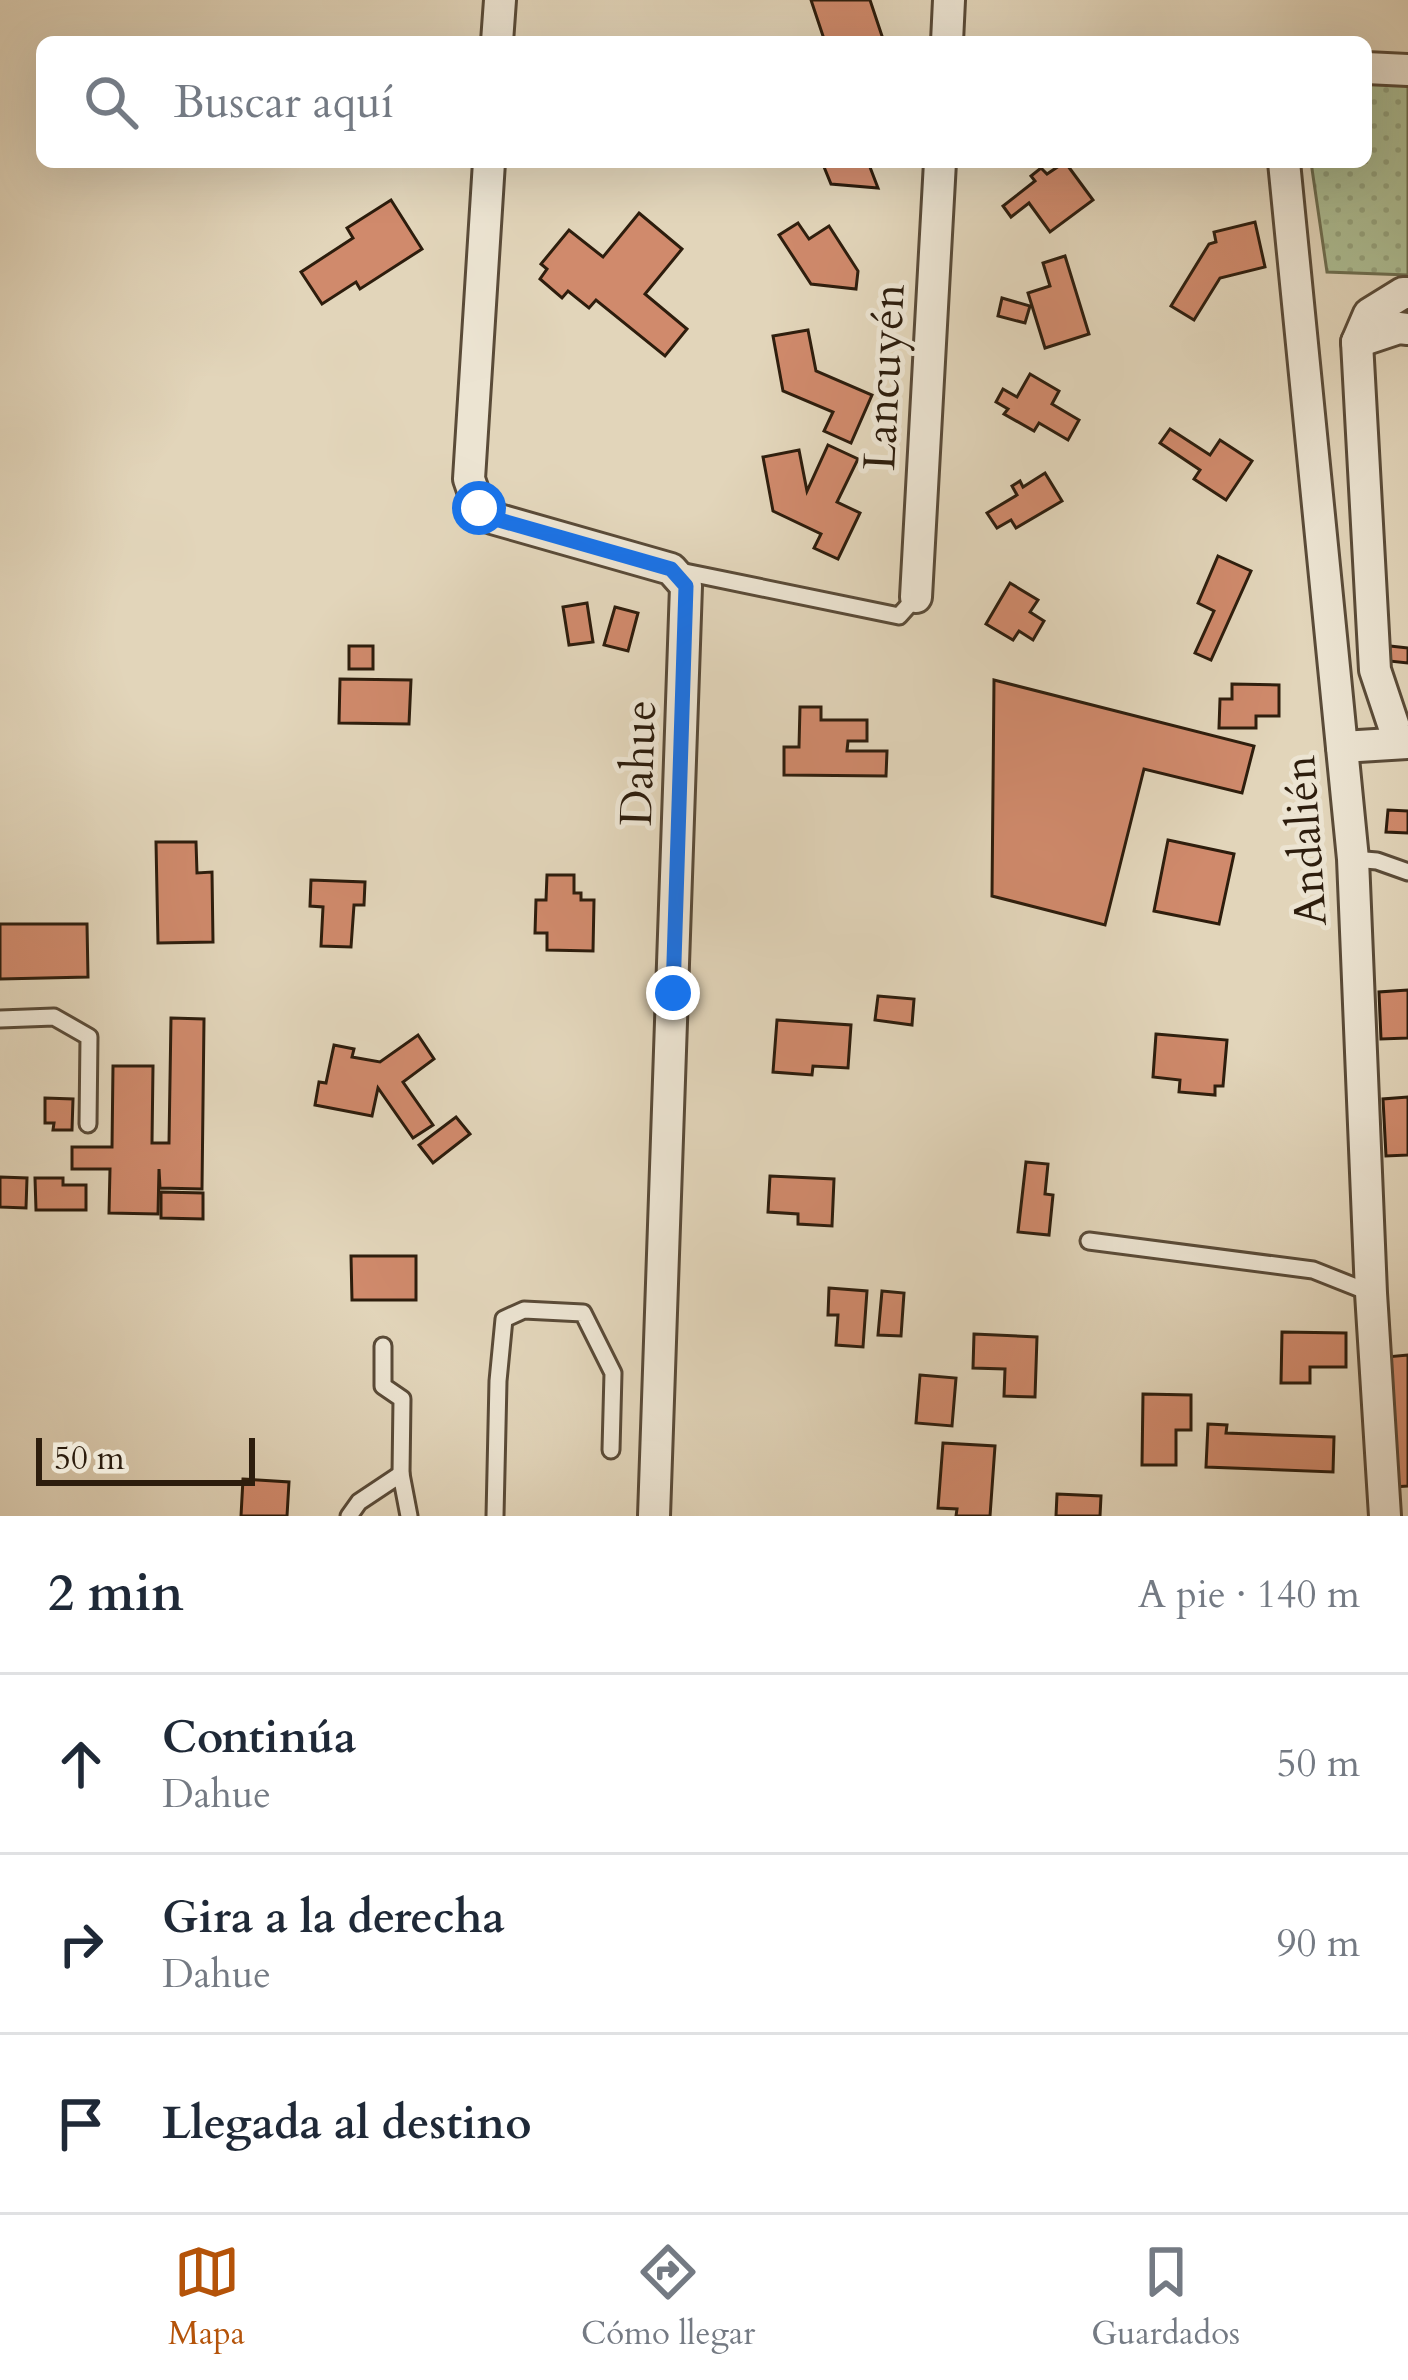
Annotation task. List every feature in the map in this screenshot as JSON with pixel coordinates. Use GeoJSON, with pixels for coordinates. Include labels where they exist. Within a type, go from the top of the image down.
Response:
{"type":"FeatureCollection","features":[{"type":"Feature","properties":{"kind":"street"},"geometry":{"type":"LineString","coordinates":[[497,36],[500,0]]}},
{"type":"Feature","properties":{"kind":"street"},"geometry":{"type":"LineString","coordinates":[[947,36],[950,0]]}},
{"type":"Feature","properties":{"kind":"street"},"geometry":{"type":"LineString","coordinates":[[1372,68],[1408,70]]}},
{"type":"Feature","properties":{"kind":"street"},"geometry":{"type":"LineString","coordinates":[[489,168],[469,479],[479,508],[492,518],[671,569]]}},
{"type":"Feature","properties":{"kind":"street","name":"Lancuyén"},"geometry":{"type":"LineString","coordinates":[[916,597],[940,168]]}},
{"type":"Feature","properties":{"kind":"street","name":"Andalién"},"geometry":{"type":"LineString","coordinates":[[1285,168],[1353,859],[1370,1293],[1389,1502]]}},
{"type":"Feature","properties":{"kind":"street"},"geometry":{"type":"LineString","coordinates":[[1408,293],[1370,314],[1357,342],[1376,670],[1395,730],[1408,742]]}},
{"type":"Feature","properties":{"kind":"street"},"geometry":{"type":"LineString","coordinates":[[1357,342],[1408,329]]}},
{"type":"Feature","properties":{"kind":"street","name":"Dahue"},"geometry":{"type":"LineString","coordinates":[[654,1516],[687,612],[686,586],[671,569]]}},
{"type":"Feature","properties":{"kind":"street"},"geometry":{"type":"LineString","coordinates":[[1342,747],[1408,742]]}},
{"type":"Feature","properties":{"kind":"lane"},"geometry":{"type":"LineString","coordinates":[[671,569],[899,616],[916,597]]}},
{"type":"Feature","properties":{"kind":"lane"},"geometry":{"type":"LineString","coordinates":[[1353,859],[1377,860],[1408,872]]}},
{"type":"Feature","properties":{"kind":"lane"},"geometry":{"type":"LineString","coordinates":[[0,1019],[54,1017],[88,1037],[88,1124]]}},
{"type":"Feature","properties":{"kind":"lane"},"geometry":{"type":"LineString","coordinates":[[1089,1241],[1313,1270],[1370,1293]]}},
{"type":"Feature","properties":{"kind":"lane"},"geometry":{"type":"LineString","coordinates":[[495,1516],[497,1381],[504,1318],[524,1310],[583,1313],[614,1373],[611,1450]]}},
{"type":"Feature","properties":{"kind":"lane"},"geometry":{"type":"LineString","coordinates":[[383,1346],[383,1386],[402,1400],[400,1474],[409,1516]]}},
{"type":"Feature","properties":{"kind":"lane"},"geometry":{"type":"LineString","coordinates":[[349,1516],[359,1502],[400,1474]]}},
{"type":"Feature","properties":{"kind":"green space"},"geometry":{"type":"Polygon","coordinates":[[[1372,78],[1408,79],[1408,275],[1327,272],[1312,168],[1372,168],[1372,78]]]}},
{"type":"Feature","properties":{"kind":"building"},"geometry":{"type":"Polygon","coordinates":[[[811,0],[870,0],[882,36],[823,36],[811,0]]]}},
{"type":"Feature","properties":{"kind":"building"},"geometry":{"type":"Polygon","coordinates":[[[824,168],[870,168],[878,188],[831,184],[824,168]]]}},
{"type":"Feature","properties":{"kind":"building"},"geometry":{"type":"Polygon","coordinates":[[[1041,168],[1047,174],[1069,168],[1093,200],[1050,232],[1029,203],[1011,217],[1003,206],[1035,181],[1031,176],[1041,168]]]}},
{"type":"Feature","properties":{"kind":"building"},"geometry":{"type":"Polygon","coordinates":[[[391,200],[422,249],[360,289],[356,282],[322,304],[301,272],[353,238],[347,228],[391,200]]]}},
{"type":"Feature","properties":{"kind":"building"},"geometry":{"type":"Polygon","coordinates":[[[639,213],[682,249],[645,294],[687,329],[665,356],[596,300],[589,308],[568,291],[562,298],[540,279],[547,269],[541,264],[569,230],[603,257],[639,213]]]}},
{"type":"Feature","properties":{"kind":"building"},"geometry":{"type":"Polygon","coordinates":[[[1255,222],[1265,267],[1220,278],[1194,320],[1171,306],[1209,244],[1216,242],[1214,232],[1255,222]]]}},
{"type":"Feature","properties":{"kind":"building"},"geometry":{"type":"Polygon","coordinates":[[[798,223],[809,239],[829,226],[858,271],[856,289],[811,284],[779,235],[798,223]]]}},
{"type":"Feature","properties":{"kind":"building"},"geometry":{"type":"Polygon","coordinates":[[[1065,256],[1089,334],[1045,348],[1028,293],[1050,286],[1043,263],[1065,256]]]}},
{"type":"Feature","properties":{"kind":"building"},"geometry":{"type":"Polygon","coordinates":[[[1002,298],[1030,306],[1025,323],[998,316],[1002,298]]]}},
{"type":"Feature","properties":{"kind":"building"},"geometry":{"type":"Polygon","coordinates":[[[808,330],[816,371],[872,395],[851,443],[824,431],[833,412],[783,391],[773,336],[808,330]]]}},
{"type":"Feature","properties":{"kind":"building"},"geometry":{"type":"Polygon","coordinates":[[[1030,374],[1059,391],[1052,404],[1079,420],[1068,440],[1039,423],[1034,431],[1004,414],[1008,409],[996,402],[1003,389],[1017,397],[1030,374]]]}},
{"type":"Feature","properties":{"kind":"building"},"geometry":{"type":"Polygon","coordinates":[[[1170,429],[1210,455],[1220,440],[1252,461],[1226,500],[1194,479],[1200,470],[1160,443],[1170,429]]]}},
{"type":"Feature","properties":{"kind":"building"},"geometry":{"type":"Polygon","coordinates":[[[828,445],[858,459],[837,502],[860,513],[838,559],[814,548],[821,534],[773,511],[763,457],[799,450],[807,491],[828,445]]]}},
{"type":"Feature","properties":{"kind":"building"},"geometry":{"type":"Polygon","coordinates":[[[1045,473],[1062,501],[1016,528],[1011,520],[997,528],[987,513],[1017,495],[1012,486],[1020,481],[1023,487],[1045,473]]]}},
{"type":"Feature","properties":{"kind":"building"},"geometry":{"type":"Polygon","coordinates":[[[1218,556],[1251,571],[1211,660],[1195,653],[1214,611],[1198,603],[1218,556]]]}},
{"type":"Feature","properties":{"kind":"building"},"geometry":{"type":"Polygon","coordinates":[[[1010,583],[1038,600],[1030,612],[1044,621],[1033,640],[1019,631],[1013,640],[986,624],[1010,583]]]}},
{"type":"Feature","properties":{"kind":"building"},"geometry":{"type":"Polygon","coordinates":[[[587,603],[593,642],[569,645],[563,607],[587,603]]]}},
{"type":"Feature","properties":{"kind":"building"},"geometry":{"type":"Polygon","coordinates":[[[615,607],[638,613],[628,651],[604,645],[615,607]]]}},
{"type":"Feature","properties":{"kind":"building"},"geometry":{"type":"Polygon","coordinates":[[[349,646],[373,646],[373,669],[349,669],[349,646]]]}},
{"type":"Feature","properties":{"kind":"building"},"geometry":{"type":"Polygon","coordinates":[[[1390,646],[1408,648],[1408,663],[1389,661],[1390,646]]]}},
{"type":"Feature","properties":{"kind":"building"},"geometry":{"type":"Polygon","coordinates":[[[340,679],[411,680],[409,724],[339,723],[340,679]]]}},
{"type":"Feature","properties":{"kind":"building"},"geometry":{"type":"Polygon","coordinates":[[[994,680],[1254,746],[1242,793],[1144,769],[1105,925],[992,896],[994,680]]]}},
{"type":"Feature","properties":{"kind":"building"},"geometry":{"type":"Polygon","coordinates":[[[1232,684],[1279,685],[1279,716],[1256,716],[1256,728],[1219,728],[1220,699],[1232,699],[1232,684]]]}},
{"type":"Feature","properties":{"kind":"building"},"geometry":{"type":"Polygon","coordinates":[[[800,707],[821,707],[821,720],[867,720],[867,741],[848,741],[847,751],[887,751],[886,776],[784,775],[784,747],[799,747],[800,707]]]}},
{"type":"Feature","properties":{"kind":"building"},"geometry":{"type":"Polygon","coordinates":[[[1388,810],[1408,811],[1408,833],[1386,832],[1388,810]]]}},
{"type":"Feature","properties":{"kind":"building"},"geometry":{"type":"Polygon","coordinates":[[[1168,840],[1234,854],[1219,924],[1154,911],[1168,840]]]}},
{"type":"Feature","properties":{"kind":"building"},"geometry":{"type":"Polygon","coordinates":[[[156,842],[196,842],[197,873],[212,872],[213,942],[158,943],[156,842]]]}},
{"type":"Feature","properties":{"kind":"building"},"geometry":{"type":"Polygon","coordinates":[[[547,875],[574,875],[574,893],[581,893],[581,900],[594,900],[593,951],[547,950],[547,933],[535,933],[536,900],[546,900],[547,875]]]}},
{"type":"Feature","properties":{"kind":"building"},"geometry":{"type":"Polygon","coordinates":[[[311,880],[365,882],[364,905],[354,905],[351,947],[321,946],[323,907],[310,906],[311,880]]]}},
{"type":"Feature","properties":{"kind":"building"},"geometry":{"type":"Polygon","coordinates":[[[0,924],[87,924],[88,977],[0,979],[0,924]]]}},
{"type":"Feature","properties":{"kind":"building"},"geometry":{"type":"Polygon","coordinates":[[[1408,990],[1408,1038],[1381,1039],[1379,992],[1408,990]]]}},
{"type":"Feature","properties":{"kind":"building"},"geometry":{"type":"Polygon","coordinates":[[[878,996],[914,999],[912,1025],[875,1020],[878,996]]]}},
{"type":"Feature","properties":{"kind":"building"},"geometry":{"type":"Polygon","coordinates":[[[171,1018],[204,1019],[202,1189],[160,1188],[159,1169],[158,1214],[109,1213],[110,1169],[72,1169],[72,1147],[112,1147],[113,1066],[153,1066],[152,1143],[169,1143],[171,1018]]]}},
{"type":"Feature","properties":{"kind":"building"},"geometry":{"type":"Polygon","coordinates":[[[777,1020],[851,1025],[848,1068],[813,1066],[812,1075],[773,1072],[777,1020]]]}},
{"type":"Feature","properties":{"kind":"building"},"geometry":{"type":"Polygon","coordinates":[[[1156,1034],[1227,1040],[1223,1086],[1215,1086],[1215,1095],[1179,1092],[1180,1080],[1153,1077],[1156,1034]]]}},
{"type":"Feature","properties":{"kind":"building"},"geometry":{"type":"Polygon","coordinates":[[[418,1035],[434,1059],[403,1082],[433,1125],[413,1138],[378,1088],[372,1116],[315,1105],[319,1082],[326,1083],[334,1045],[354,1049],[352,1057],[380,1062],[418,1035]]]}},
{"type":"Feature","properties":{"kind":"building"},"geometry":{"type":"Polygon","coordinates":[[[1408,1097],[1408,1155],[1386,1156],[1383,1099],[1408,1097]]]}},
{"type":"Feature","properties":{"kind":"building"},"geometry":{"type":"Polygon","coordinates":[[[45,1098],[73,1099],[72,1130],[53,1130],[54,1123],[45,1123],[45,1098]]]}},
{"type":"Feature","properties":{"kind":"building"},"geometry":{"type":"Polygon","coordinates":[[[456,1117],[470,1134],[433,1163],[419,1145],[456,1117]]]}},
{"type":"Feature","properties":{"kind":"building"},"geometry":{"type":"Polygon","coordinates":[[[1026,1162],[1048,1164],[1045,1194],[1053,1195],[1049,1235],[1018,1232],[1026,1162]]]}},
{"type":"Feature","properties":{"kind":"building"},"geometry":{"type":"Polygon","coordinates":[[[770,1176],[834,1179],[832,1226],[798,1224],[798,1214],[768,1212],[770,1176]]]}},
{"type":"Feature","properties":{"kind":"building"},"geometry":{"type":"Polygon","coordinates":[[[0,1177],[27,1178],[26,1208],[0,1207],[0,1177]]]}},
{"type":"Feature","properties":{"kind":"building"},"geometry":{"type":"Polygon","coordinates":[[[35,1178],[63,1178],[63,1185],[86,1185],[86,1210],[36,1210],[35,1178]]]}},
{"type":"Feature","properties":{"kind":"building"},"geometry":{"type":"Polygon","coordinates":[[[161,1192],[203,1193],[203,1219],[161,1218],[161,1192]]]}},
{"type":"Feature","properties":{"kind":"building"},"geometry":{"type":"Polygon","coordinates":[[[351,1256],[416,1256],[416,1300],[352,1300],[351,1256]]]}},
{"type":"Feature","properties":{"kind":"building"},"geometry":{"type":"Polygon","coordinates":[[[829,1288],[867,1291],[863,1347],[836,1345],[838,1315],[828,1315],[829,1288]]]}},
{"type":"Feature","properties":{"kind":"building"},"geometry":{"type":"Polygon","coordinates":[[[882,1291],[904,1293],[901,1336],[878,1335],[882,1291]]]}},
{"type":"Feature","properties":{"kind":"building"},"geometry":{"type":"Polygon","coordinates":[[[1282,1332],[1346,1333],[1346,1367],[1310,1367],[1310,1383],[1281,1383],[1282,1332]]]}},
{"type":"Feature","properties":{"kind":"building"},"geometry":{"type":"Polygon","coordinates":[[[974,1334],[1037,1337],[1035,1397],[1004,1396],[1005,1369],[973,1368],[974,1334]]]}},
{"type":"Feature","properties":{"kind":"building"},"geometry":{"type":"Polygon","coordinates":[[[1408,1355],[1408,1486],[1394,1487],[1386,1357],[1408,1355]]]}},
{"type":"Feature","properties":{"kind":"building"},"geometry":{"type":"Polygon","coordinates":[[[920,1375],[956,1378],[952,1426],[916,1423],[920,1375]]]}},
{"type":"Feature","properties":{"kind":"building"},"geometry":{"type":"Polygon","coordinates":[[[1143,1394],[1191,1395],[1191,1430],[1176,1430],[1176,1465],[1142,1465],[1143,1394]]]}},
{"type":"Feature","properties":{"kind":"building"},"geometry":{"type":"Polygon","coordinates":[[[1208,1424],[1227,1425],[1226,1433],[1334,1437],[1333,1472],[1206,1467],[1208,1424]]]}},
{"type":"Feature","properties":{"kind":"building"},"geometry":{"type":"Polygon","coordinates":[[[943,1443],[995,1446],[990,1516],[956,1516],[957,1509],[938,1508],[943,1443]]]}},
{"type":"Feature","properties":{"kind":"building"},"geometry":{"type":"Polygon","coordinates":[[[243,1479],[289,1482],[287,1516],[241,1516],[243,1479]]]}},
{"type":"Feature","properties":{"kind":"building"},"geometry":{"type":"Polygon","coordinates":[[[1057,1494],[1101,1496],[1100,1516],[1056,1516],[1057,1494]]]}},
{"type":"Feature","properties":{"kind":"route"},"geometry":{"type":"LineString","coordinates":[[479,508],[492,518],[671,569],[686,586],[673,993]]}}]}
